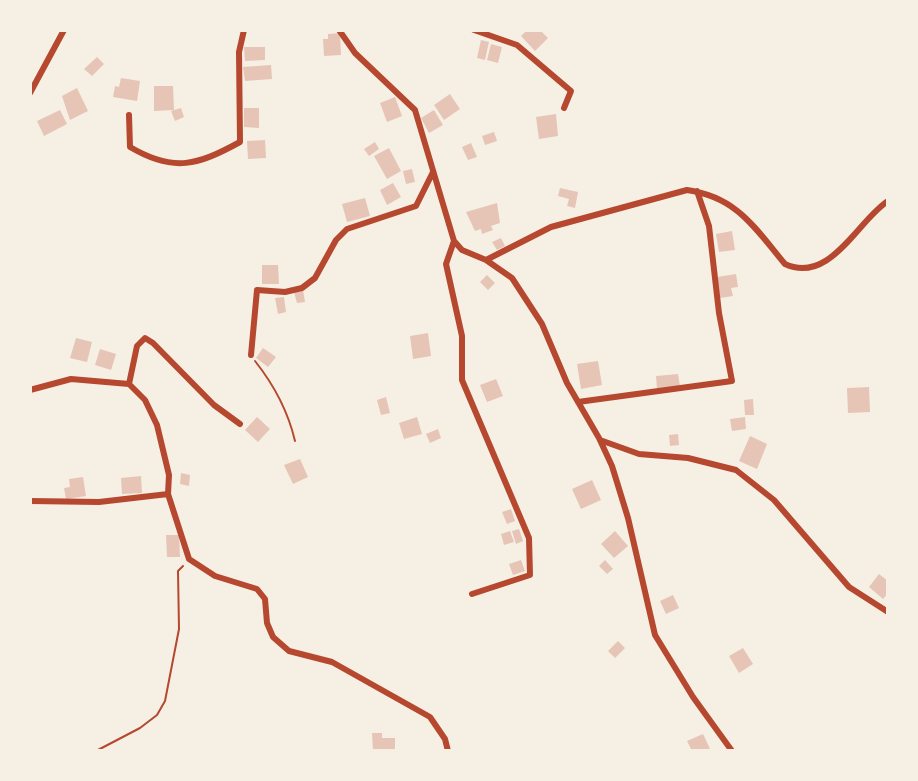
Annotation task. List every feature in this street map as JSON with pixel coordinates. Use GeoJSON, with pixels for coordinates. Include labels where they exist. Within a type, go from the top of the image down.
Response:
{"type":"FeatureCollection","features":[{"type":"Feature","properties":{"kind":"street"},"geometry":{"type":"LineString","coordinates":[[30,93],[64,30]]}},
{"type":"Feature","properties":{"kind":"street"},"geometry":{"type":"LineString","coordinates":[[129,115],[130,147],[148,158],[176,164],[208,160],[240,142],[240,52],[244,30]]}},
{"type":"Feature","properties":{"kind":"street"},"geometry":{"type":"LineString","coordinates":[[339,30],[355,53],[415,110],[454,241],[462,250],[486,260],[512,279],[542,324],[567,383],[600,440],[628,518],[655,635],[693,697],[732,751]]}},
{"type":"Feature","properties":{"kind":"street"},"geometry":{"type":"LineString","coordinates":[[474,30],[517,45],[571,91],[564,108]]}},
{"type":"Feature","properties":{"kind":"street"},"geometry":{"type":"LineString","coordinates":[[251,356],[257,290],[285,292],[302,288],[315,278],[336,240],[347,229],[416,206],[433,171]]}},
{"type":"Feature","properties":{"kind":"street"},"geometry":{"type":"LineString","coordinates":[[486,260],[551,227],[687,190],[729,203],[743,214],[785,264],[793,268],[807,268],[834,256],[888,201]]}},
{"type":"Feature","properties":{"kind":"street"},"geometry":{"type":"LineString","coordinates":[[578,402],[732,381],[719,313],[709,226],[696,192]]}},
{"type":"Feature","properties":{"kind":"street"},"geometry":{"type":"LineString","coordinates":[[454,241],[447,264],[462,336],[462,380],[529,538],[530,575],[472,594]]}},
{"type":"Feature","properties":{"kind":"street"},"geometry":{"type":"LineString","coordinates":[[129,384],[137,346],[145,338],[214,405],[240,424]]}},
{"type":"Feature","properties":{"kind":"street"},"geometry":{"type":"LineString","coordinates":[[30,390],[71,378],[129,384],[145,400],[157,425],[169,475],[168,494],[189,559],[215,576],[257,589],[265,599],[267,622],[273,637],[289,651],[332,662],[430,717],[445,738],[448,751]]}},
{"type":"Feature","properties":{"kind":"street"},"geometry":{"type":"LineString","coordinates":[[600,440],[639,454],[688,458],[736,470],[774,500],[849,587],[888,612]]}},
{"type":"Feature","properties":{"kind":"street"},"geometry":{"type":"LineString","coordinates":[[30,501],[99,502],[168,494]]}},
{"type":"Feature","properties":{"kind":"path"},"geometry":{"type":"LineString","coordinates":[[251,356],[274,386],[290,418],[295,441]]}},
{"type":"Feature","properties":{"kind":"path"},"geometry":{"type":"LineString","coordinates":[[96,751],[140,728],[157,715],[165,701],[179,629],[178,571],[189,559]]}},
{"type":"Feature","properties":{"kind":"building"},"geometry":{"type":"Polygon","coordinates":[[[527,30],[540,30],[548,38],[535,51],[521,36],[527,30]]]}},
{"type":"Feature","properties":{"kind":"building"},"geometry":{"type":"Polygon","coordinates":[[[340,33],[341,55],[324,56],[323,39],[328,39],[328,34],[340,33]]]}},
{"type":"Feature","properties":{"kind":"building"},"geometry":{"type":"Polygon","coordinates":[[[481,40],[489,42],[485,60],[477,58],[481,40]]]}},
{"type":"Feature","properties":{"kind":"building"},"geometry":{"type":"Polygon","coordinates":[[[491,44],[502,47],[498,63],[487,60],[491,44]]]}},
{"type":"Feature","properties":{"kind":"building"},"geometry":{"type":"Polygon","coordinates":[[[244,47],[265,47],[265,60],[245,61],[244,47]]]}},
{"type":"Feature","properties":{"kind":"building"},"geometry":{"type":"Polygon","coordinates":[[[97,57],[104,64],[92,76],[84,69],[97,57]]]}},
{"type":"Feature","properties":{"kind":"building"},"geometry":{"type":"Polygon","coordinates":[[[271,65],[272,79],[245,81],[243,67],[271,65]]]}},
{"type":"Feature","properties":{"kind":"building"},"geometry":{"type":"Polygon","coordinates":[[[121,78],[140,81],[137,101],[113,97],[115,86],[119,87],[121,78]]]}},
{"type":"Feature","properties":{"kind":"building"},"geometry":{"type":"Polygon","coordinates":[[[154,86],[173,86],[174,110],[154,111],[154,86]]]}},
{"type":"Feature","properties":{"kind":"building"},"geometry":{"type":"Polygon","coordinates":[[[77,88],[88,111],[70,120],[62,96],[77,88]]]}},
{"type":"Feature","properties":{"kind":"building"},"geometry":{"type":"Polygon","coordinates":[[[450,94],[460,109],[444,120],[434,105],[450,94]]]}},
{"type":"Feature","properties":{"kind":"building"},"geometry":{"type":"Polygon","coordinates":[[[395,97],[402,116],[387,122],[380,103],[395,97]]]}},
{"type":"Feature","properties":{"kind":"building"},"geometry":{"type":"Polygon","coordinates":[[[181,108],[184,117],[175,121],[171,111],[181,108]]]}},
{"type":"Feature","properties":{"kind":"building"},"geometry":{"type":"Polygon","coordinates":[[[244,108],[259,108],[259,128],[244,127],[244,108]]]}},
{"type":"Feature","properties":{"kind":"building"},"geometry":{"type":"Polygon","coordinates":[[[60,110],[67,124],[44,136],[37,121],[60,110]]]}},
{"type":"Feature","properties":{"kind":"building"},"geometry":{"type":"Polygon","coordinates":[[[434,110],[443,125],[429,133],[421,118],[434,110]]]}},
{"type":"Feature","properties":{"kind":"building"},"geometry":{"type":"Polygon","coordinates":[[[556,114],[558,136],[539,139],[536,117],[556,114]]]}},
{"type":"Feature","properties":{"kind":"building"},"geometry":{"type":"Polygon","coordinates":[[[494,132],[497,141],[485,145],[482,136],[494,132]]]}},
{"type":"Feature","properties":{"kind":"building"},"geometry":{"type":"Polygon","coordinates":[[[265,140],[266,158],[248,159],[247,141],[265,140]]]}},
{"type":"Feature","properties":{"kind":"building"},"geometry":{"type":"Polygon","coordinates":[[[375,142],[379,149],[369,156],[364,149],[375,142]]]}},
{"type":"Feature","properties":{"kind":"building"},"geometry":{"type":"Polygon","coordinates":[[[471,143],[477,157],[468,160],[462,147],[471,143]]]}},
{"type":"Feature","properties":{"kind":"building"},"geometry":{"type":"Polygon","coordinates":[[[389,148],[401,171],[387,179],[374,156],[389,148]]]}},
{"type":"Feature","properties":{"kind":"building"},"geometry":{"type":"Polygon","coordinates":[[[412,169],[415,182],[406,184],[403,171],[412,169]]]}},
{"type":"Feature","properties":{"kind":"building"},"geometry":{"type":"Polygon","coordinates":[[[393,183],[401,197],[387,205],[380,190],[393,183]]]}},
{"type":"Feature","properties":{"kind":"building"},"geometry":{"type":"Polygon","coordinates":[[[560,188],[578,192],[575,208],[567,206],[569,199],[558,196],[560,188]]]}},
{"type":"Feature","properties":{"kind":"building"},"geometry":{"type":"Polygon","coordinates":[[[365,198],[370,216],[347,222],[342,204],[365,198]]]}},
{"type":"Feature","properties":{"kind":"building"},"geometry":{"type":"Polygon","coordinates":[[[497,203],[500,223],[491,226],[493,230],[482,234],[481,229],[475,231],[466,212],[497,203]]]}},
{"type":"Feature","properties":{"kind":"building"},"geometry":{"type":"Polygon","coordinates":[[[732,231],[735,250],[719,252],[716,234],[732,231]]]}},
{"type":"Feature","properties":{"kind":"building"},"geometry":{"type":"Polygon","coordinates":[[[501,238],[505,246],[497,250],[492,242],[501,238]]]}},
{"type":"Feature","properties":{"kind":"building"},"geometry":{"type":"Polygon","coordinates":[[[262,265],[278,265],[279,284],[262,284],[262,265]]]}},
{"type":"Feature","properties":{"kind":"building"},"geometry":{"type":"Polygon","coordinates":[[[736,274],[738,287],[731,288],[733,296],[720,298],[717,277],[736,274]]]}},
{"type":"Feature","properties":{"kind":"building"},"geometry":{"type":"Polygon","coordinates":[[[487,275],[495,283],[488,290],[480,282],[487,275]]]}},
{"type":"Feature","properties":{"kind":"building"},"geometry":{"type":"Polygon","coordinates":[[[303,290],[305,302],[297,303],[294,292],[303,290]]]}},
{"type":"Feature","properties":{"kind":"building"},"geometry":{"type":"Polygon","coordinates":[[[284,297],[286,312],[278,314],[275,298],[284,297]]]}},
{"type":"Feature","properties":{"kind":"building"},"geometry":{"type":"Polygon","coordinates":[[[428,333],[431,356],[413,359],[410,336],[428,333]]]}},
{"type":"Feature","properties":{"kind":"building"},"geometry":{"type":"Polygon","coordinates":[[[76,338],[92,342],[87,362],[70,358],[76,338]]]}},
{"type":"Feature","properties":{"kind":"building"},"geometry":{"type":"Polygon","coordinates":[[[263,348],[276,357],[268,367],[256,358],[263,348]]]}},
{"type":"Feature","properties":{"kind":"building"},"geometry":{"type":"Polygon","coordinates":[[[100,349],[116,354],[111,370],[95,365],[100,349]]]}},
{"type":"Feature","properties":{"kind":"building"},"geometry":{"type":"Polygon","coordinates":[[[598,361],[602,385],[581,389],[577,364],[598,361]]]}},
{"type":"Feature","properties":{"kind":"building"},"geometry":{"type":"Polygon","coordinates":[[[678,374],[680,386],[657,389],[656,376],[678,374]]]}},
{"type":"Feature","properties":{"kind":"building"},"geometry":{"type":"Polygon","coordinates":[[[496,379],[503,396],[487,402],[480,385],[496,379]]]}},
{"type":"Feature","properties":{"kind":"building"},"geometry":{"type":"Polygon","coordinates":[[[869,387],[870,412],[848,413],[847,388],[869,387]]]}},
{"type":"Feature","properties":{"kind":"building"},"geometry":{"type":"Polygon","coordinates":[[[386,397],[390,413],[381,415],[377,400],[386,397]]]}},
{"type":"Feature","properties":{"kind":"building"},"geometry":{"type":"Polygon","coordinates":[[[753,399],[754,415],[745,415],[744,400],[753,399]]]}},
{"type":"Feature","properties":{"kind":"building"},"geometry":{"type":"Polygon","coordinates":[[[257,417],[270,429],[258,442],[245,430],[257,417]]]}},
{"type":"Feature","properties":{"kind":"building"},"geometry":{"type":"Polygon","coordinates":[[[417,417],[422,434],[404,439],[399,423],[417,417]]]}},
{"type":"Feature","properties":{"kind":"building"},"geometry":{"type":"Polygon","coordinates":[[[745,417],[746,429],[732,431],[730,419],[745,417]]]}},
{"type":"Feature","properties":{"kind":"building"},"geometry":{"type":"Polygon","coordinates":[[[438,429],[441,438],[430,443],[426,434],[438,429]]]}},
{"type":"Feature","properties":{"kind":"building"},"geometry":{"type":"Polygon","coordinates":[[[678,434],[679,445],[670,446],[669,435],[678,434]]]}},
{"type":"Feature","properties":{"kind":"building"},"geometry":{"type":"Polygon","coordinates":[[[750,436],[767,444],[757,469],[739,461],[750,436]]]}},
{"type":"Feature","properties":{"kind":"building"},"geometry":{"type":"Polygon","coordinates":[[[300,459],[308,477],[293,484],[284,465],[300,459]]]}},
{"type":"Feature","properties":{"kind":"building"},"geometry":{"type":"Polygon","coordinates":[[[181,473],[190,475],[189,486],[180,484],[181,473]]]}},
{"type":"Feature","properties":{"kind":"building"},"geometry":{"type":"Polygon","coordinates":[[[141,476],[142,493],[122,494],[121,478],[141,476]]]}},
{"type":"Feature","properties":{"kind":"building"},"geometry":{"type":"Polygon","coordinates":[[[83,477],[86,496],[66,499],[64,488],[70,487],[69,479],[83,477]]]}},
{"type":"Feature","properties":{"kind":"building"},"geometry":{"type":"Polygon","coordinates":[[[592,480],[601,500],[581,509],[572,489],[592,480]]]}},
{"type":"Feature","properties":{"kind":"building"},"geometry":{"type":"Polygon","coordinates":[[[511,509],[515,521],[507,524],[502,512],[511,509]]]}},
{"type":"Feature","properties":{"kind":"building"},"geometry":{"type":"Polygon","coordinates":[[[519,529],[523,541],[516,544],[512,531],[519,529]]]}},
{"type":"Feature","properties":{"kind":"building"},"geometry":{"type":"Polygon","coordinates":[[[510,531],[514,542],[504,545],[501,534],[510,531]]]}},
{"type":"Feature","properties":{"kind":"building"},"geometry":{"type":"Polygon","coordinates":[[[615,531],[628,546],[614,558],[601,544],[615,531]]]}},
{"type":"Feature","properties":{"kind":"building"},"geometry":{"type":"Polygon","coordinates":[[[166,535],[179,535],[180,557],[167,557],[166,535]]]}},
{"type":"Feature","properties":{"kind":"building"},"geometry":{"type":"Polygon","coordinates":[[[521,560],[525,571],[513,575],[509,564],[521,560]]]}},
{"type":"Feature","properties":{"kind":"building"},"geometry":{"type":"Polygon","coordinates":[[[605,560],[613,569],[607,574],[599,566],[605,560]]]}},
{"type":"Feature","properties":{"kind":"building"},"geometry":{"type":"Polygon","coordinates":[[[879,574],[888,581],[888,593],[883,599],[869,587],[879,574]]]}},
{"type":"Feature","properties":{"kind":"building"},"geometry":{"type":"Polygon","coordinates":[[[673,595],[679,608],[666,614],[660,601],[673,595]]]}},
{"type":"Feature","properties":{"kind":"building"},"geometry":{"type":"Polygon","coordinates":[[[618,641],[625,648],[615,658],[608,651],[618,641]]]}},
{"type":"Feature","properties":{"kind":"building"},"geometry":{"type":"Polygon","coordinates":[[[743,648],[753,664],[739,673],[729,656],[743,648]]]}},
{"type":"Feature","properties":{"kind":"building"},"geometry":{"type":"Polygon","coordinates":[[[372,733],[382,733],[382,738],[395,738],[395,751],[373,751],[372,733]]]}},
{"type":"Feature","properties":{"kind":"building"},"geometry":{"type":"Polygon","coordinates":[[[703,734],[711,751],[692,751],[687,741],[703,734]]]}}]}
